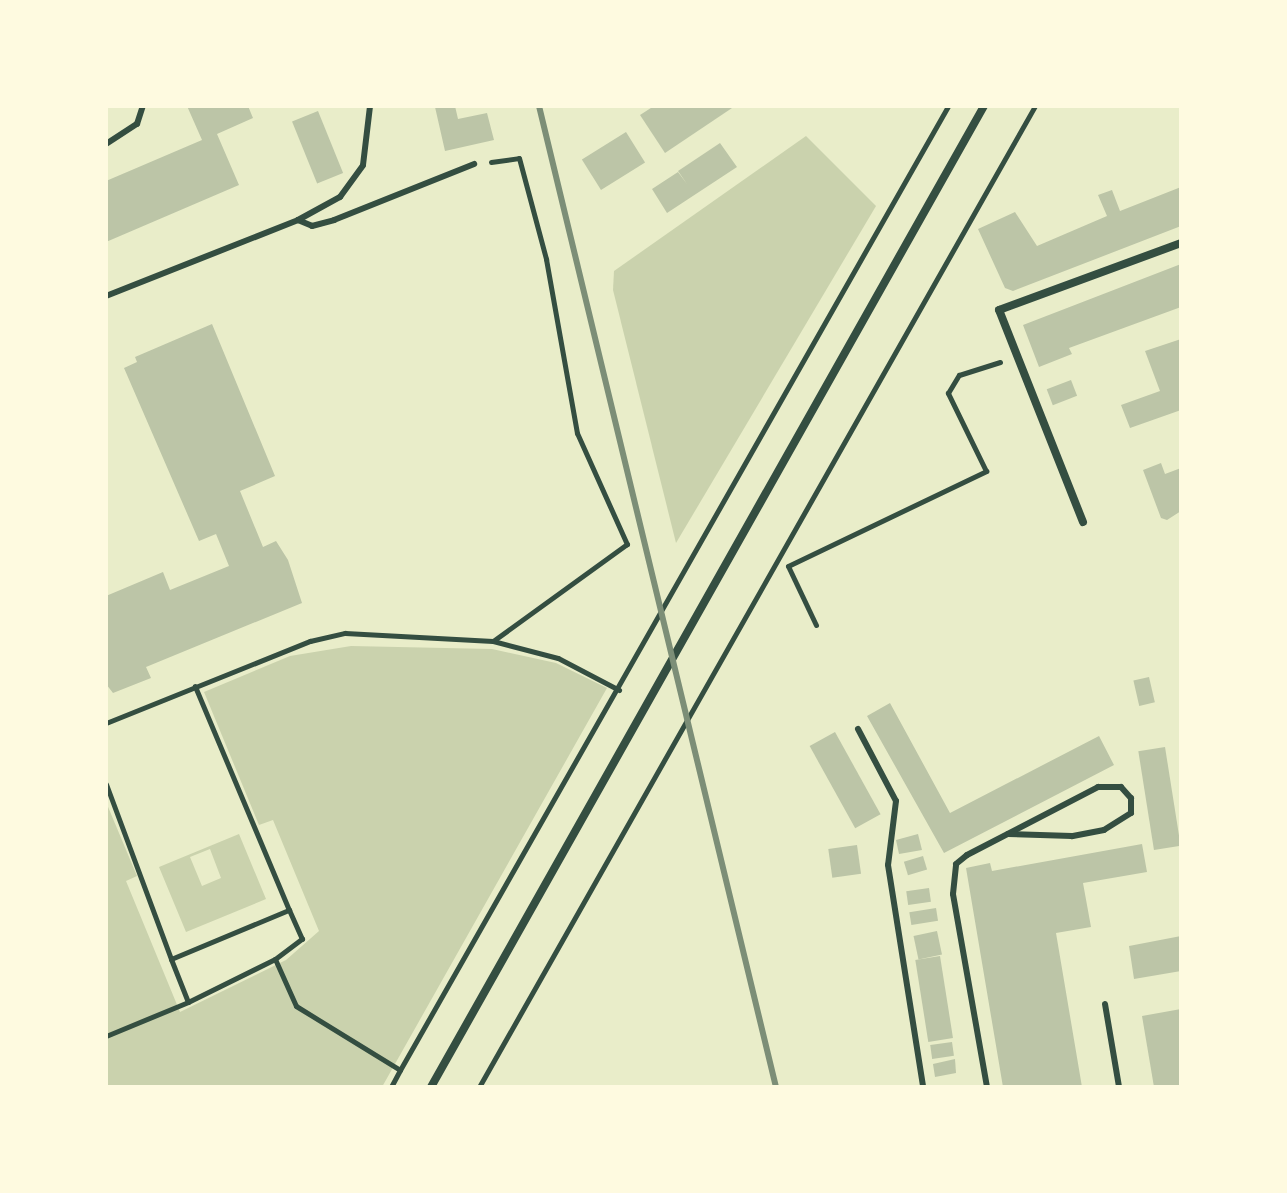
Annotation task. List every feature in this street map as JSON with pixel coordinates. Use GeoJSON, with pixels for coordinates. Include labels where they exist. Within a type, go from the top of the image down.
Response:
{"type":"FeatureCollection","features":[{"type":"Feature","properties":{"kind":"street"},"geometry":{"type":"LineString","coordinates":[[431,1087],[984,106]]}},
{"type":"Feature","properties":{"kind":"street"},"geometry":{"type":"LineString","coordinates":[[1083,522],[999,310],[1181,243]]}},
{"type":"Feature","properties":{"kind":"lane"},"geometry":{"type":"LineString","coordinates":[[106,144],[137,124],[143,106]]}},
{"type":"Feature","properties":{"kind":"lane"},"geometry":{"type":"LineString","coordinates":[[106,296],[298,220],[340,197],[355,182],[363,165],[370,106]]}},
{"type":"Feature","properties":{"kind":"lane"},"geometry":{"type":"LineString","coordinates":[[298,220],[312,226],[334,220],[474,164]]}},
{"type":"Feature","properties":{"kind":"lane"},"geometry":{"type":"LineString","coordinates":[[858,729],[896,801],[888,865],[923,1087]]}},
{"type":"Feature","properties":{"kind":"lane"},"geometry":{"type":"LineString","coordinates":[[987,1087],[952,877],[967,855],[1098,787],[1121,787],[1131,798],[1131,813],[1104,830],[1072,836],[1008,834]]}},
{"type":"Feature","properties":{"kind":"lane"},"geometry":{"type":"LineString","coordinates":[[1105,1004],[1119,1087]]}},
{"type":"Feature","properties":{"kind":"path"},"geometry":{"type":"LineString","coordinates":[[391,1087],[504,881],[619,690],[948,106]]}},
{"type":"Feature","properties":{"kind":"path"},"geometry":{"type":"LineString","coordinates":[[479,1087],[1035,106]]}},
{"type":"Feature","properties":{"kind":"path"},"geometry":{"type":"LineString","coordinates":[[474,164],[519,158],[546,259],[577,433],[627,544],[493,641]]}},
{"type":"Feature","properties":{"kind":"path"},"geometry":{"type":"LineString","coordinates":[[816,625],[788,566],[986,471],[948,393],[959,375],[1016,357]]}},
{"type":"Feature","properties":{"kind":"path"},"geometry":{"type":"LineString","coordinates":[[106,723],[310,641],[345,633],[493,641],[558,658],[619,690]]}},
{"type":"Feature","properties":{"kind":"path"},"geometry":{"type":"LineString","coordinates":[[106,1036],[188,1002],[275,959],[302,939],[195,686]]}},
{"type":"Feature","properties":{"kind":"path"},"geometry":{"type":"LineString","coordinates":[[106,784],[188,1002]]}},
{"type":"Feature","properties":{"kind":"path"},"geometry":{"type":"LineString","coordinates":[[171,959],[289,910]]}},
{"type":"Feature","properties":{"kind":"path"},"geometry":{"type":"LineString","coordinates":[[275,959],[296,1006],[400,1070]]}},
{"type":"Feature","properties":{"kind":"green space"},"geometry":{"type":"Polygon","coordinates":[[[806,136],[876,206],[676,543],[613,290],[614,271],[806,136]]]}},
{"type":"Feature","properties":{"kind":"green space"},"geometry":{"type":"Polygon","coordinates":[[[351,646],[492,649],[556,663],[607,688],[382,1087],[106,1087],[106,802],[137,876],[126,881],[180,1012],[286,960],[319,931],[273,820],[259,825],[204,692],[290,656],[351,646]]]}},
{"type":"Feature","properties":{"kind":"green space"},"geometry":{"type":"Polygon","coordinates":[[[239,834],[266,899],[186,932],[159,867],[239,834]],[[210,849],[190,857],[202,886],[221,878],[210,849]]]}},
{"type":"Feature","properties":{"kind":"building"},"geometry":{"type":"Polygon","coordinates":[[[187,106],[248,106],[253,118],[217,134],[239,185],[106,242],[106,181],[202,140],[187,106]]]}},
{"type":"Feature","properties":{"kind":"building"},"geometry":{"type":"Polygon","coordinates":[[[455,106],[458,119],[487,113],[494,140],[445,151],[435,107],[455,106]]]}},
{"type":"Feature","properties":{"kind":"building"},"geometry":{"type":"Polygon","coordinates":[[[654,106],[735,106],[665,153],[640,115],[654,106]]]}},
{"type":"Feature","properties":{"kind":"building"},"geometry":{"type":"Polygon","coordinates":[[[318,111],[343,173],[317,184],[292,121],[318,111]]]}},
{"type":"Feature","properties":{"kind":"building"},"geometry":{"type":"Polygon","coordinates":[[[626,132],[645,163],[601,190],[582,160],[626,132]]]}},
{"type":"Feature","properties":{"kind":"building"},"geometry":{"type":"Polygon","coordinates":[[[720,143],[737,167],[667,213],[652,189],[678,172],[687,184],[678,171],[720,143]]]}},
{"type":"Feature","properties":{"kind":"building"},"geometry":{"type":"Polygon","coordinates":[[[1181,187],[1181,226],[1013,291],[1005,288],[978,229],[1015,212],[1037,246],[1107,216],[1098,195],[1112,190],[1120,211],[1181,187]]]}},
{"type":"Feature","properties":{"kind":"building"},"geometry":{"type":"Polygon","coordinates":[[[1181,264],[1181,307],[1069,348],[1072,354],[1039,367],[1023,325],[1181,264]]]}},
{"type":"Feature","properties":{"kind":"building"},"geometry":{"type":"Polygon","coordinates":[[[212,324],[275,476],[240,491],[263,547],[276,541],[288,560],[302,603],[146,667],[151,678],[113,693],[106,684],[106,596],[163,572],[170,590],[229,566],[216,534],[199,541],[124,368],[137,362],[135,357],[212,324]]]}},
{"type":"Feature","properties":{"kind":"building"},"geometry":{"type":"Polygon","coordinates":[[[1181,339],[1181,410],[1130,428],[1121,405],[1160,391],[1145,351],[1181,339]]]}},
{"type":"Feature","properties":{"kind":"building"},"geometry":{"type":"Polygon","coordinates":[[[1071,380],[1077,396],[1053,405],[1047,389],[1071,380]]]}},
{"type":"Feature","properties":{"kind":"building"},"geometry":{"type":"Polygon","coordinates":[[[1161,463],[1165,474],[1181,468],[1181,511],[1167,520],[1161,518],[1143,470],[1161,463]]]}},
{"type":"Feature","properties":{"kind":"building"},"geometry":{"type":"Polygon","coordinates":[[[1149,677],[1155,702],[1139,706],[1133,681],[1149,677]]]}},
{"type":"Feature","properties":{"kind":"building"},"geometry":{"type":"Polygon","coordinates":[[[890,703],[950,813],[1099,736],[1114,765],[944,853],[867,716],[890,703]]]}},
{"type":"Feature","properties":{"kind":"building"},"geometry":{"type":"Polygon","coordinates":[[[835,732],[881,814],[855,828],[810,746],[835,732]]]}},
{"type":"Feature","properties":{"kind":"building"},"geometry":{"type":"Polygon","coordinates":[[[1165,747],[1181,846],[1154,850],[1138,751],[1165,747]]]}},
{"type":"Feature","properties":{"kind":"building"},"geometry":{"type":"Polygon","coordinates":[[[918,834],[922,850],[899,854],[896,840],[918,834]]]}},
{"type":"Feature","properties":{"kind":"building"},"geometry":{"type":"Polygon","coordinates":[[[1142,844],[1147,872],[1083,883],[1091,927],[1056,933],[1082,1087],[1003,1087],[966,868],[990,863],[992,871],[1142,844]]]}},
{"type":"Feature","properties":{"kind":"building"},"geometry":{"type":"Polygon","coordinates":[[[857,845],[861,874],[832,878],[828,849],[857,845]]]}},
{"type":"Feature","properties":{"kind":"building"},"geometry":{"type":"Polygon","coordinates":[[[923,856],[927,869],[908,875],[904,862],[923,856]]]}},
{"type":"Feature","properties":{"kind":"building"},"geometry":{"type":"Polygon","coordinates":[[[929,888],[931,902],[908,905],[906,891],[929,888]]]}},
{"type":"Feature","properties":{"kind":"building"},"geometry":{"type":"Polygon","coordinates":[[[936,908],[938,921],[911,925],[909,912],[936,908]]]}},
{"type":"Feature","properties":{"kind":"building"},"geometry":{"type":"Polygon","coordinates":[[[937,931],[942,954],[919,959],[914,936],[937,931]]]}},
{"type":"Feature","properties":{"kind":"building"},"geometry":{"type":"Polygon","coordinates":[[[1181,936],[1181,971],[1134,979],[1129,946],[1181,936]]]}},
{"type":"Feature","properties":{"kind":"building"},"geometry":{"type":"Polygon","coordinates":[[[940,956],[953,1038],[928,1042],[915,960],[940,956]]]}},
{"type":"Feature","properties":{"kind":"building"},"geometry":{"type":"Polygon","coordinates":[[[1181,1009],[1181,1087],[1154,1087],[1142,1016],[1181,1009]]]}},
{"type":"Feature","properties":{"kind":"building"},"geometry":{"type":"Polygon","coordinates":[[[952,1042],[954,1056],[932,1059],[930,1045],[952,1042]]]}},
{"type":"Feature","properties":{"kind":"building"},"geometry":{"type":"Polygon","coordinates":[[[955,1059],[956,1073],[935,1077],[933,1064],[955,1059]]]}},
{"type":"Feature","properties":{"kind":"railway"},"geometry":{"type":"LineString","coordinates":[[539,106],[776,1087]]}}]}
